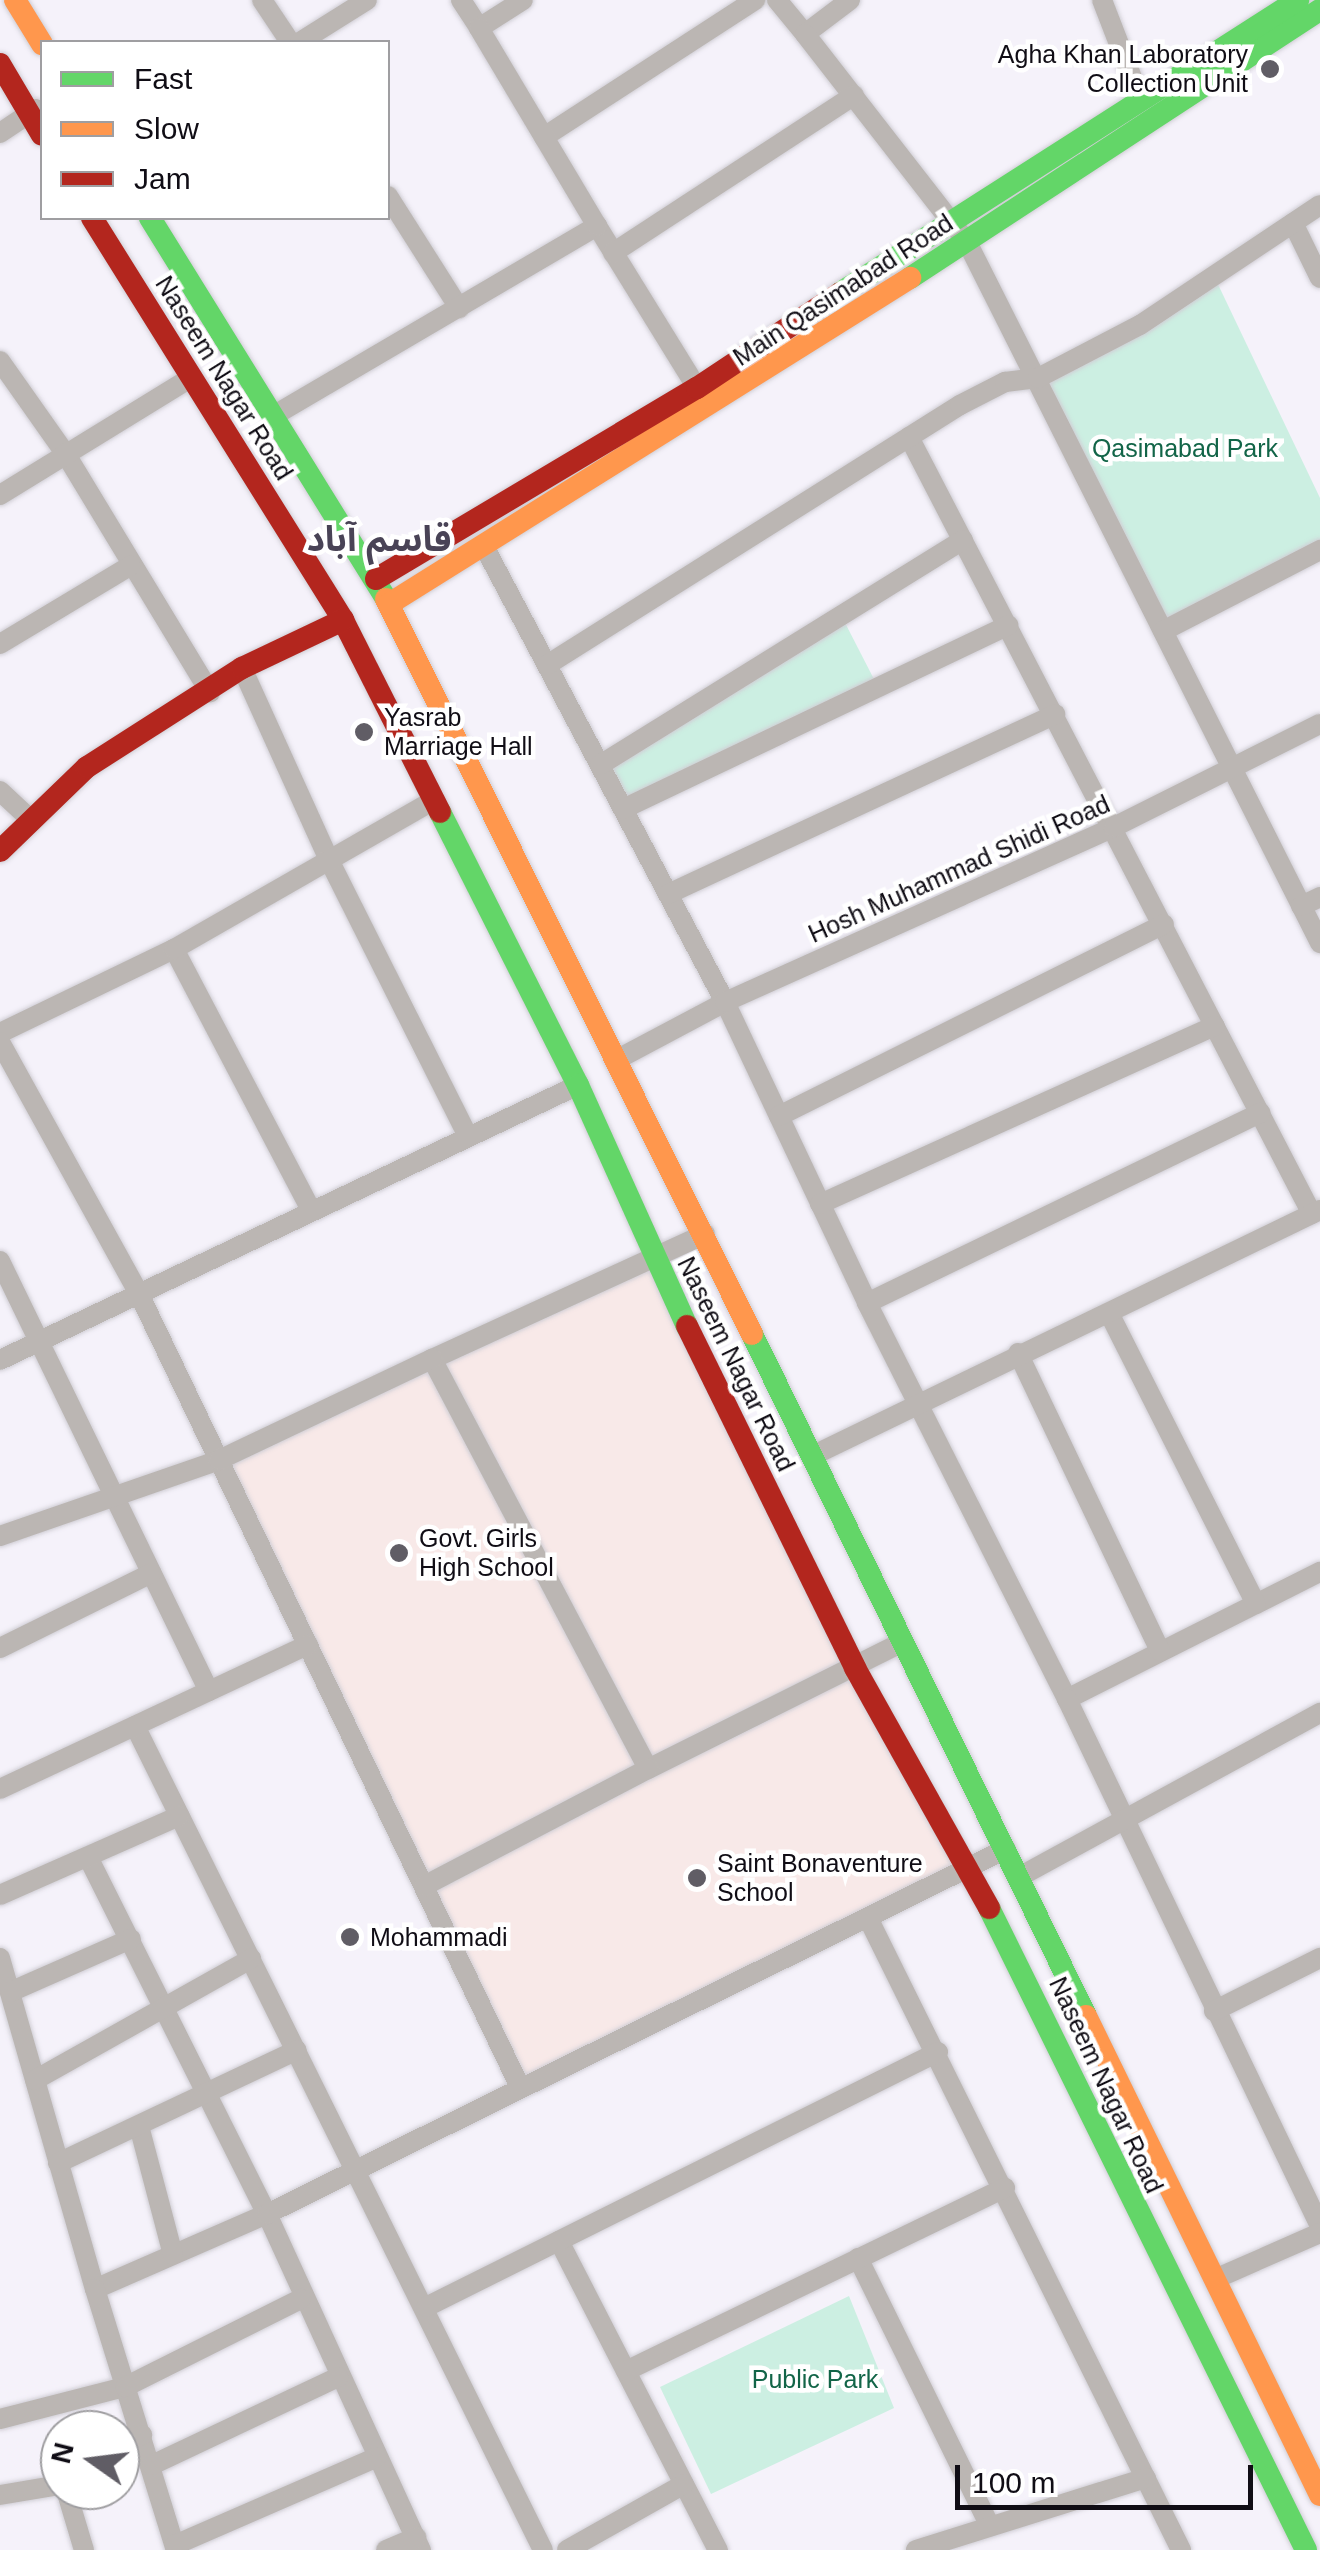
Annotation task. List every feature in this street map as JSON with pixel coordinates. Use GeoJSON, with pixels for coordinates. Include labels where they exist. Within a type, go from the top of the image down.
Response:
{"type":"FeatureCollection","features":[{"type":"Feature","properties":{"kind":"main road"},"geometry":{"type":"LineString","coordinates":[[15,0],[40,41]]}},
{"type":"Feature","properties":{"kind":"main road","name":"Main Qasimabad Road"},"geometry":{"type":"LineString","coordinates":[[376,579],[697,388],[1139,96],[1298,0]]}},
{"type":"Feature","properties":{"kind":"main road","name":"Main Qasimabad Road"},"geometry":{"type":"LineString","coordinates":[[389,604],[486,550],[710,409],[1320,10]]}},
{"type":"Feature","properties":{"kind":"main road"},"geometry":{"type":"LineString","coordinates":[[0,64],[36,109]]}},
{"type":"Feature","properties":{"kind":"main road","name":"Naseem Nagar Road"},"geometry":{"type":"LineString","coordinates":[[93,220],[342,620],[578,1084],[655,1262],[855,1668],[970,1870],[1306,2550]]}},
{"type":"Feature","properties":{"kind":"main road","name":"Naseem Nagar Road"},"geometry":{"type":"LineString","coordinates":[[151,220],[389,604],[816,1454],[901,1643],[1006,1849],[1320,2496]]}},
{"type":"Feature","properties":{"kind":"main road"},"geometry":{"type":"LineString","coordinates":[[164,335],[207,310]]}},
{"type":"Feature","properties":{"kind":"main road"},"geometry":{"type":"LineString","coordinates":[[0,851],[29,818],[87,768],[242,668],[342,620]]}},
{"type":"Feature","properties":{"kind":"main road"},"geometry":{"type":"LineString","coordinates":[[578,1084],[618,1059]]}},
{"type":"Feature","properties":{"kind":"street"},"geometry":{"type":"LineString","coordinates":[[262,0],[289,40]]}},
{"type":"Feature","properties":{"kind":"street"},"geometry":{"type":"LineString","coordinates":[[303,40],[367,0]]}},
{"type":"Feature","properties":{"kind":"street"},"geometry":{"type":"LineString","coordinates":[[461,0],[710,409]]}},
{"type":"Feature","properties":{"kind":"street"},"geometry":{"type":"LineString","coordinates":[[479,28],[524,0]]}},
{"type":"Feature","properties":{"kind":"street"},"geometry":{"type":"LineString","coordinates":[[544,137],[755,0]]}},
{"type":"Feature","properties":{"kind":"street"},"geometry":{"type":"LineString","coordinates":[[777,0],[968,242],[1233,769],[1311,901],[1320,943]]}},
{"type":"Feature","properties":{"kind":"street"},"geometry":{"type":"LineString","coordinates":[[1102,0],[1139,96]]}},
{"type":"Feature","properties":{"kind":"street"},"geometry":{"type":"LineString","coordinates":[[805,34],[845,2]]}},
{"type":"Feature","properties":{"kind":"street"},"geometry":{"type":"LineString","coordinates":[[613,253],[854,95]]}},
{"type":"Feature","properties":{"kind":"street"},"geometry":{"type":"LineString","coordinates":[[0,133],[36,109]]}},
{"type":"Feature","properties":{"kind":"street"},"geometry":{"type":"LineString","coordinates":[[390,199],[459,308]]}},
{"type":"Feature","properties":{"kind":"street"},"geometry":{"type":"LineString","coordinates":[[547,665],[909,437],[1005,382],[1038,378],[1140,325],[1320,206]]}},
{"type":"Feature","properties":{"kind":"street"},"geometry":{"type":"LineString","coordinates":[[1293,223],[1320,278]]}},
{"type":"Feature","properties":{"kind":"street"},"geometry":{"type":"LineString","coordinates":[[273,416],[597,226]]}},
{"type":"Feature","properties":{"kind":"street"},"geometry":{"type":"LineString","coordinates":[[0,362],[64,453],[210,692]]}},
{"type":"Feature","properties":{"kind":"street"},"geometry":{"type":"LineString","coordinates":[[0,495],[190,378]]}},
{"type":"Feature","properties":{"kind":"street"},"geometry":{"type":"LineString","coordinates":[[816,1454],[1316,1212],[1260,1112],[909,437]]}},
{"type":"Feature","properties":{"kind":"street"},"geometry":{"type":"LineString","coordinates":[[600,765],[963,540]]}},
{"type":"Feature","properties":{"kind":"street"},"geometry":{"type":"LineString","coordinates":[[486,550],[725,1002],[867,1303],[1066,1699],[1320,2226]]}},
{"type":"Feature","properties":{"kind":"street"},"geometry":{"type":"LineString","coordinates":[[1163,631],[1320,550]]}},
{"type":"Feature","properties":{"kind":"street"},"geometry":{"type":"LineString","coordinates":[[0,644],[130,566]]}},
{"type":"Feature","properties":{"kind":"street"},"geometry":{"type":"LineString","coordinates":[[623,809],[1008,625]]}},
{"type":"Feature","properties":{"kind":"street"},"geometry":{"type":"LineString","coordinates":[[242,668],[329,860],[468,1136]]}},
{"type":"Feature","properties":{"kind":"street"},"geometry":{"type":"LineString","coordinates":[[668,894],[1055,714]]}},
{"type":"Feature","properties":{"kind":"street","name":"Hosh Muhammad Shidi Road"},"geometry":{"type":"LineString","coordinates":[[618,1059],[725,1002],[1114,827],[1320,724]]}},
{"type":"Feature","properties":{"kind":"street"},"geometry":{"type":"LineString","coordinates":[[0,791],[29,818]]}},
{"type":"Feature","properties":{"kind":"street"},"geometry":{"type":"LineString","coordinates":[[0,1033],[174,948],[432,801]]}},
{"type":"Feature","properties":{"kind":"street"},"geometry":{"type":"LineString","coordinates":[[779,1116],[1164,924]]}},
{"type":"Feature","properties":{"kind":"street"},"geometry":{"type":"LineString","coordinates":[[174,948],[312,1210]]}},
{"type":"Feature","properties":{"kind":"street"},"geometry":{"type":"LineString","coordinates":[[820,1204],[1215,1026]]}},
{"type":"Feature","properties":{"kind":"street"},"geometry":{"type":"LineString","coordinates":[[0,1042],[140,1296],[520,2087]]}},
{"type":"Feature","properties":{"kind":"street"},"geometry":{"type":"LineString","coordinates":[[0,1360],[578,1084]]}},
{"type":"Feature","properties":{"kind":"street"},"geometry":{"type":"LineString","coordinates":[[867,1303],[1260,1112]]}},
{"type":"Feature","properties":{"kind":"street"},"geometry":{"type":"LineString","coordinates":[[0,1536],[218,1460],[432,1359],[655,1262],[705,1234]]}},
{"type":"Feature","properties":{"kind":"street"},"geometry":{"type":"LineString","coordinates":[[0,1261],[209,1692]]}},
{"type":"Feature","properties":{"kind":"street"},"geometry":{"type":"LineString","coordinates":[[1109,1313],[1256,1604]]}},
{"type":"Feature","properties":{"kind":"street"},"geometry":{"type":"LineString","coordinates":[[1018,1353],[1160,1651]]}},
{"type":"Feature","properties":{"kind":"street"},"geometry":{"type":"LineString","coordinates":[[432,1359],[648,1769]]}},
{"type":"Feature","properties":{"kind":"street"},"geometry":{"type":"LineString","coordinates":[[1066,1699],[1320,1572]]}},
{"type":"Feature","properties":{"kind":"street"},"geometry":{"type":"LineString","coordinates":[[0,1648],[152,1573]]}},
{"type":"Feature","properties":{"kind":"street"},"geometry":{"type":"LineString","coordinates":[[424,1886],[901,1643]]}},
{"type":"Feature","properties":{"kind":"street"},"geometry":{"type":"LineString","coordinates":[[0,1789],[308,1645]]}},
{"type":"Feature","properties":{"kind":"street"},"geometry":{"type":"LineString","coordinates":[[1019,1878],[1320,1712]]}},
{"type":"Feature","properties":{"kind":"street"},"geometry":{"type":"LineString","coordinates":[[135,1726],[543,2550]]}},
{"type":"Feature","properties":{"kind":"street"},"geometry":{"type":"LineString","coordinates":[[0,1896],[179,1816]]}},
{"type":"Feature","properties":{"kind":"street"},"geometry":{"type":"LineString","coordinates":[[94,2289],[267,2214],[1006,1849]]}},
{"type":"Feature","properties":{"kind":"street"},"geometry":{"type":"LineString","coordinates":[[88,1856],[167,2006],[206,2096],[267,2214],[301,2300],[419,2544],[386,2550]]}},
{"type":"Feature","properties":{"kind":"street"},"geometry":{"type":"LineString","coordinates":[[868,1920],[938,2052],[1181,2550]]}},
{"type":"Feature","properties":{"kind":"street"},"geometry":{"type":"LineString","coordinates":[[10,1992],[131,1939]]}},
{"type":"Feature","properties":{"kind":"street"},"geometry":{"type":"LineString","coordinates":[[0,1958],[94,2289],[176,2548],[376,2457]]}},
{"type":"Feature","properties":{"kind":"street"},"geometry":{"type":"LineString","coordinates":[[1214,2010],[1320,1958]]}},
{"type":"Feature","properties":{"kind":"street"},"geometry":{"type":"LineString","coordinates":[[35,2080],[252,1960]]}},
{"type":"Feature","properties":{"kind":"street"},"geometry":{"type":"LineString","coordinates":[[58,2163],[297,2050]]}},
{"type":"Feature","properties":{"kind":"street"},"geometry":{"type":"LineString","coordinates":[[426,2308],[938,2052]]}},
{"type":"Feature","properties":{"kind":"street"},"geometry":{"type":"LineString","coordinates":[[139,2126],[173,2255]]}},
{"type":"Feature","properties":{"kind":"street"},"geometry":{"type":"LineString","coordinates":[[626,2371],[1005,2188]]}},
{"type":"Feature","properties":{"kind":"street"},"geometry":{"type":"LineString","coordinates":[[1215,2279],[1320,2233]]}},
{"type":"Feature","properties":{"kind":"street"},"geometry":{"type":"LineString","coordinates":[[559,2240],[718,2550]]}},
{"type":"Feature","properties":{"kind":"street"},"geometry":{"type":"LineString","coordinates":[[858,2258],[989,2524]]}},
{"type":"Feature","properties":{"kind":"street"},"geometry":{"type":"LineString","coordinates":[[0,2419],[125,2386],[301,2300]]}},
{"type":"Feature","properties":{"kind":"street"},"geometry":{"type":"LineString","coordinates":[[152,2465],[338,2376]]}},
{"type":"Feature","properties":{"kind":"street"},"geometry":{"type":"LineString","coordinates":[[916,2550],[989,2524],[1146,2478]]}},
{"type":"Feature","properties":{"kind":"street"},"geometry":{"type":"LineString","coordinates":[[567,2550],[684,2484]]}},
{"type":"Feature","properties":{"kind":"street"},"geometry":{"type":"LineString","coordinates":[[0,2495],[40,2488]]}},
{"type":"Feature","properties":{"kind":"street"},"geometry":{"type":"LineString","coordinates":[[72,2510],[84,2550]]}},
{"type":"Feature","properties":{"kind":"shaded area"},"geometry":{"type":"Polygon","coordinates":[[[655,1262],[970,1870],[520,2087],[219,1460],[655,1262]]]}},
{"type":"Feature","properties":{"kind":"green space","name":"Qasimabad Park"},"geometry":{"type":"Polygon","coordinates":[[[1214,276],[1320,498],[1320,550],[1163,631],[1038,378],[1214,276]]]}},
{"type":"Feature","properties":{"kind":"green space"},"geometry":{"type":"Polygon","coordinates":[[[841,615],[878,687],[623,809],[600,765],[841,615]]]}},
{"type":"Feature","properties":{"kind":"green space","name":"Public Park"},"geometry":{"type":"Polygon","coordinates":[[[849,2296],[894,2408],[711,2494],[660,2387],[849,2296]]]}},
{"type":"Feature","properties":{"kind":"traffic: fast"},"geometry":{"type":"LineString","coordinates":[[840,293],[1298,0]]}},
{"type":"Feature","properties":{"kind":"traffic: fast"},"geometry":{"type":"LineString","coordinates":[[910,278],[1320,10]]}},
{"type":"Feature","properties":{"kind":"traffic: fast"},"geometry":{"type":"LineString","coordinates":[[151,220],[386,599]]}},
{"type":"Feature","properties":{"kind":"traffic: fast"},"geometry":{"type":"LineString","coordinates":[[440,812],[578,1085],[687,1326]]}},
{"type":"Feature","properties":{"kind":"traffic: fast"},"geometry":{"type":"LineString","coordinates":[[752,1334],[1086,2016]]}},
{"type":"Feature","properties":{"kind":"traffic: fast"},"geometry":{"type":"LineString","coordinates":[[989,1908],[1306,2550]]}},
{"type":"Feature","properties":{"kind":"traffic: slow"},"geometry":{"type":"LineString","coordinates":[[15,0],[40,41]]}},
{"type":"Feature","properties":{"kind":"traffic: slow"},"geometry":{"type":"LineString","coordinates":[[389,604],[910,278]]}},
{"type":"Feature","properties":{"kind":"traffic: slow"},"geometry":{"type":"LineString","coordinates":[[386,599],[752,1334]]}},
{"type":"Feature","properties":{"kind":"traffic: slow"},"geometry":{"type":"LineString","coordinates":[[1086,2016],[1320,2495]]}},
{"type":"Feature","properties":{"kind":"traffic: jam"},"geometry":{"type":"LineString","coordinates":[[0,64],[40,132]]}},
{"type":"Feature","properties":{"kind":"traffic: jam"},"geometry":{"type":"LineString","coordinates":[[93,220],[343,620],[440,812]]}},
{"type":"Feature","properties":{"kind":"traffic: jam"},"geometry":{"type":"LineString","coordinates":[[376,579],[697,388],[840,293]]}},
{"type":"Feature","properties":{"kind":"traffic: jam"},"geometry":{"type":"LineString","coordinates":[[0,851],[87,767],[242,668],[343,620]]}},
{"type":"Feature","properties":{"kind":"traffic: jam"},"geometry":{"type":"LineString","coordinates":[[687,1326],[855,1668],[989,1908]]}},
{"type":"Feature","properties":{"kind":"place","name":"Agha Khan Laboratory Collection Unit"},"geometry":{"type":"Point","coordinates":[1270,69]}},
{"type":"Feature","properties":{"kind":"place","name":"Yasrab Marriage Hall"},"geometry":{"type":"Point","coordinates":[364,732]}},
{"type":"Feature","properties":{"kind":"place","name":"Govt. Girls High School"},"geometry":{"type":"Point","coordinates":[399,1553]}},
{"type":"Feature","properties":{"kind":"place","name":"Saint Bonaventure School"},"geometry":{"type":"Point","coordinates":[697,1878]}},
{"type":"Feature","properties":{"kind":"place","name":"Mohammadi"},"geometry":{"type":"Point","coordinates":[350,1937]}},
{"type":"Feature","properties":{"kind":"district","name":"قاسم آباد"},"geometry":{"type":"Point","coordinates":[379,539]}}]}
